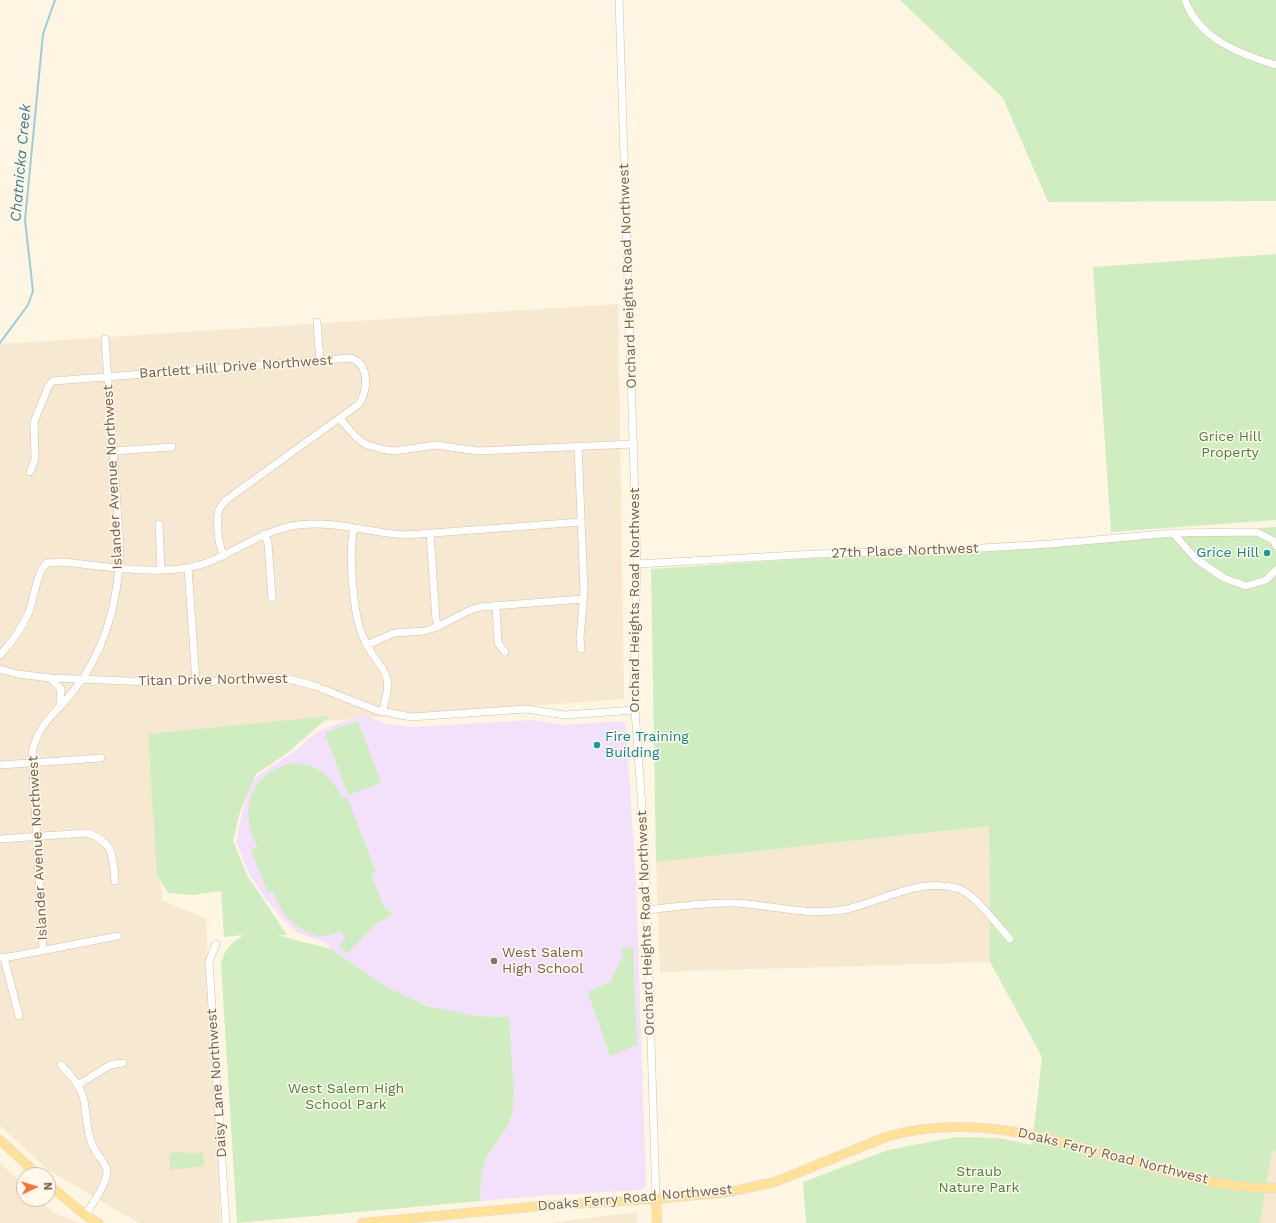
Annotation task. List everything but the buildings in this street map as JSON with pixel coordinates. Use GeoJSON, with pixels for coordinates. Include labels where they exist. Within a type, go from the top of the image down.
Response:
{"type":"FeatureCollection","features":[{"type":"Feature","properties":{"kind":"main road","name":"Doaks Ferry Road Northwest"},"geometry":{"type":"LineString","coordinates":[[362,1223],[541,1206],[656,1199],[729,1192],[766,1184],[802,1172],[886,1137],[918,1130],[951,1127],[1016,1131],[1067,1142],[1196,1179],[1248,1188],[1276,1188]]}},
{"type":"Feature","properties":{"kind":"main road"},"geometry":{"type":"LineString","coordinates":[[0,1140],[29,1167]]}},
{"type":"Feature","properties":{"kind":"main road"},"geometry":{"type":"LineString","coordinates":[[56,1191],[85,1215],[98,1223]]}},
{"type":"Feature","properties":{"kind":"main road","name":"Orchard Heights Road Northwest"},"geometry":{"type":"LineString","coordinates":[[656,1199],[657,1223]]}},
{"type":"Feature","properties":{"kind":"street","name":"Orchard Heights Road Northwest"},"geometry":{"type":"LineString","coordinates":[[619,0],[638,564],[634,668],[635,710],[647,910],[656,1199]]}},
{"type":"Feature","properties":{"kind":"street"},"geometry":{"type":"LineString","coordinates":[[1185,0],[1194,19],[1207,32],[1222,43],[1238,52],[1276,65]]}},
{"type":"Feature","properties":{"kind":"street"},"geometry":{"type":"LineString","coordinates":[[317,322],[320,360]]}},
{"type":"Feature","properties":{"kind":"street","name":"Islander Avenue Northwest"},"geometry":{"type":"LineString","coordinates":[[43,950],[32,753],[38,732],[81,679],[93,660],[106,630],[116,596],[120,567],[105,339]]}},
{"type":"Feature","properties":{"kind":"street","name":"Bartlett Hill Drive Northwest"},"geometry":{"type":"LineString","coordinates":[[30,472],[35,459],[34,422],[49,385],[58,379],[350,358],[362,364],[365,388],[363,398],[359,404],[340,419]]}},
{"type":"Feature","properties":{"kind":"street"},"geometry":{"type":"LineString","coordinates":[[224,556],[220,549],[218,513],[220,506],[226,500],[340,419],[356,437],[365,444],[381,450],[394,451],[436,445],[478,451],[634,444]]}},
{"type":"Feature","properties":{"kind":"street"},"geometry":{"type":"LineString","coordinates":[[578,446],[583,599],[580,638],[581,649]]}},
{"type":"Feature","properties":{"kind":"street"},"geometry":{"type":"LineString","coordinates":[[113,451],[172,447]]}},
{"type":"Feature","properties":{"kind":"street"},"geometry":{"type":"LineString","coordinates":[[0,656],[21,628],[34,596],[40,572],[47,563],[63,562],[161,570],[188,568],[224,556],[264,534],[297,525],[340,525],[385,534],[430,534],[581,522]]}},
{"type":"Feature","properties":{"kind":"street"},"geometry":{"type":"LineString","coordinates":[[159,524],[161,570]]}},
{"type":"Feature","properties":{"kind":"street"},"geometry":{"type":"LineString","coordinates":[[354,528],[351,548],[358,622],[367,645],[373,656],[384,670],[389,683],[382,712]]}},
{"type":"Feature","properties":{"kind":"street","name":"27th Place Northwest"},"geometry":{"type":"LineString","coordinates":[[638,564],[815,554],[972,549],[1050,544],[1173,533],[1257,532],[1274,541],[1276,546]]}},
{"type":"Feature","properties":{"kind":"street"},"geometry":{"type":"LineString","coordinates":[[1173,533],[1196,559],[1224,578],[1246,586],[1266,580],[1276,570]]}},
{"type":"Feature","properties":{"kind":"street"},"geometry":{"type":"LineString","coordinates":[[264,534],[268,543],[272,598]]}},
{"type":"Feature","properties":{"kind":"street"},"geometry":{"type":"LineString","coordinates":[[430,534],[436,620],[439,626]]}},
{"type":"Feature","properties":{"kind":"street"},"geometry":{"type":"LineString","coordinates":[[188,568],[196,682]]}},
{"type":"Feature","properties":{"kind":"street"},"geometry":{"type":"LineString","coordinates":[[367,645],[394,634],[425,631],[439,626],[468,611],[496,605],[583,599]]}},
{"type":"Feature","properties":{"kind":"street"},"geometry":{"type":"LineString","coordinates":[[496,605],[498,643],[505,652]]}},
{"type":"Feature","properties":{"kind":"street","name":"Titan Drive Northwest"},"geometry":{"type":"LineString","coordinates":[[0,669],[18,674],[50,678],[81,679],[196,682],[268,677],[285,678],[315,686],[382,712],[411,717],[526,709],[565,715],[635,710]]}},
{"type":"Feature","properties":{"kind":"street"},"geometry":{"type":"LineString","coordinates":[[50,678],[61,689],[60,706]]}},
{"type":"Feature","properties":{"kind":"street"},"geometry":{"type":"LineString","coordinates":[[0,765],[101,758]]}},
{"type":"Feature","properties":{"kind":"street"},"geometry":{"type":"LineString","coordinates":[[0,839],[86,833],[96,836],[104,841],[112,854],[115,881]]}},
{"type":"Feature","properties":{"kind":"street"},"geometry":{"type":"LineString","coordinates":[[647,910],[723,903],[789,911],[829,911],[862,905],[912,888],[939,885],[964,890],[972,896],[1010,939]]}},
{"type":"Feature","properties":{"kind":"street"},"geometry":{"type":"LineString","coordinates":[[19,1016],[2,957],[118,936]]}},
{"type":"Feature","properties":{"kind":"street","name":"Daisy Lane Northwest"},"geometry":{"type":"LineString","coordinates":[[216,944],[210,961],[226,1223]]}},
{"type":"Feature","properties":{"kind":"street"},"geometry":{"type":"LineString","coordinates":[[78,1085],[110,1065],[123,1063]]}},
{"type":"Feature","properties":{"kind":"street"},"geometry":{"type":"LineString","coordinates":[[61,1065],[78,1085],[85,1105],[87,1125],[93,1148],[106,1165],[107,1170],[106,1177],[92,1205],[85,1215]]}},
{"type":"Feature","properties":{"kind":"shaded area"},"geometry":{"type":"Polygon","coordinates":[[[618,304],[624,699],[148,734],[162,900],[206,919],[221,1223],[139,1223],[56,1175],[56,1167],[45,1167],[0,1126],[0,344],[618,304]]]}},
{"type":"Feature","properties":{"kind":"shaded area","name":"West Salem High School"},"geometry":{"type":"Polygon","coordinates":[[[362,715],[388,724],[413,727],[532,720],[566,725],[621,721],[626,726],[636,883],[646,1185],[641,1190],[480,1201],[481,1178],[485,1161],[490,1151],[507,1127],[513,1111],[514,1091],[509,1017],[476,1016],[441,1010],[407,998],[388,988],[331,949],[328,943],[298,933],[286,923],[265,898],[249,874],[236,842],[243,808],[251,783],[257,776],[299,748],[309,738],[323,729],[362,715]]]}},
{"type":"Feature","properties":{"kind":"shaded area"},"geometry":{"type":"Polygon","coordinates":[[[989,826],[990,962],[660,972],[656,862],[989,826]]]}},
{"type":"Feature","properties":{"kind":"shaded area"},"geometry":{"type":"Polygon","coordinates":[[[1276,1151],[1276,1223],[1260,1223],[1272,1152],[1276,1151]]]}},
{"type":"Feature","properties":{"kind":"shaded area"},"geometry":{"type":"Polygon","coordinates":[[[0,1163],[16,1178],[16,1207],[48,1207],[55,1214],[80,1223],[0,1223],[0,1163]]]}},
{"type":"Feature","properties":{"kind":"shaded area"},"geometry":{"type":"Polygon","coordinates":[[[637,1212],[637,1223],[550,1223],[637,1212]]]}},
{"type":"Feature","properties":{"kind":"green space"},"geometry":{"type":"Polygon","coordinates":[[[900,0],[1276,0],[1276,201],[1048,202],[1003,98],[900,0]]]}},
{"type":"Feature","properties":{"kind":"green space","name":"Grice Hill Property"},"geometry":{"type":"Polygon","coordinates":[[[1276,254],[1276,520],[1111,532],[1093,267],[1276,254]]]}},
{"type":"Feature","properties":{"kind":"green space","name":"Straub Nature Park"},"geometry":{"type":"Polygon","coordinates":[[[1276,527],[1276,1151],[1272,1152],[1260,1223],[806,1223],[803,1182],[888,1150],[956,1137],[999,1138],[1032,1145],[1042,1057],[990,962],[989,826],[656,862],[651,569],[1276,527]]]}},
{"type":"Feature","properties":{"kind":"green space","name":"West Salem High School Park"},"geometry":{"type":"Polygon","coordinates":[[[330,716],[286,754],[256,774],[240,812],[233,841],[247,875],[287,935],[277,935],[331,949],[388,988],[427,1006],[476,1016],[509,1017],[514,1091],[513,1111],[507,1127],[490,1151],[485,1161],[481,1178],[480,1201],[237,1223],[221,965],[222,959],[229,947],[244,935],[224,937],[221,891],[193,895],[168,893],[157,875],[148,734],[330,716]]]}},
{"type":"Feature","properties":{"kind":"green space"},"geometry":{"type":"Polygon","coordinates":[[[358,721],[381,783],[348,795],[325,733],[358,721]]]}},
{"type":"Feature","properties":{"kind":"green space"},"geometry":{"type":"Polygon","coordinates":[[[294,763],[303,764],[317,769],[329,778],[342,798],[347,797],[376,872],[371,874],[384,907],[392,913],[389,917],[377,923],[347,954],[339,946],[346,938],[340,932],[324,936],[316,935],[302,929],[289,919],[279,907],[273,891],[268,893],[251,850],[258,847],[252,833],[249,819],[249,806],[252,794],[258,783],[267,774],[279,767],[294,763]]]}},
{"type":"Feature","properties":{"kind":"green space"},"geometry":{"type":"Polygon","coordinates":[[[633,947],[637,1045],[610,1056],[588,992],[610,982],[623,956],[621,948],[633,947]]]}},
{"type":"Feature","properties":{"kind":"green space"},"geometry":{"type":"Polygon","coordinates":[[[185,1152],[185,1154],[203,1152],[204,1166],[170,1170],[169,1153],[185,1152]]]}},
{"type":"Feature","properties":{"kind":"waterway","name":"Chatnicka Creek"},"geometry":{"type":"LineString","coordinates":[[0,343],[28,305],[33,291],[25,220],[43,34],[55,0]]}},
{"type":"Feature","properties":{"kind":"place","name":"Grice Hill"},"geometry":{"type":"Point","coordinates":[1267,553]}},
{"type":"Feature","properties":{"kind":"place","name":"Fire Training Building"},"geometry":{"type":"Point","coordinates":[597,745]}},
{"type":"Feature","properties":{"kind":"place","name":"West Salem High School"},"geometry":{"type":"Point","coordinates":[494,961]}}]}
